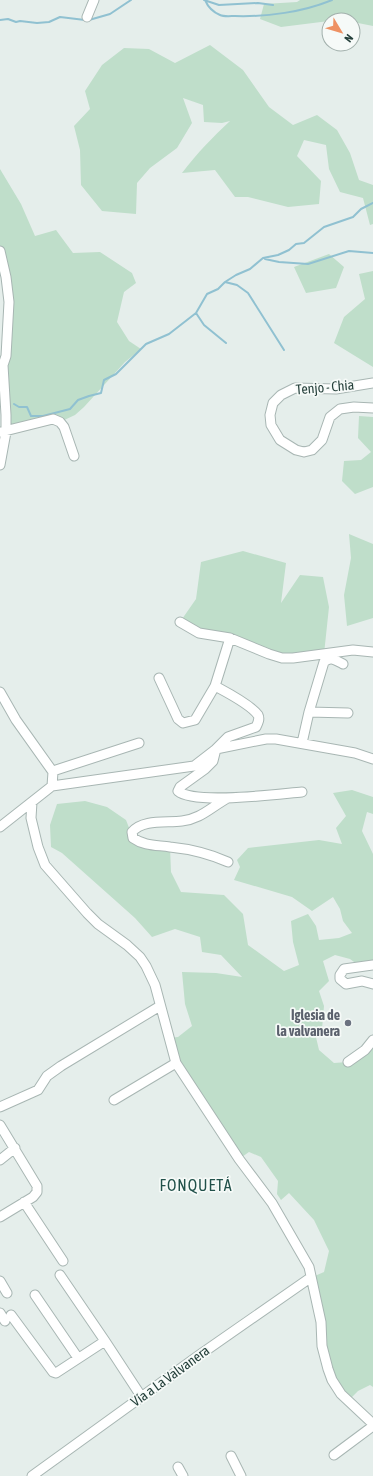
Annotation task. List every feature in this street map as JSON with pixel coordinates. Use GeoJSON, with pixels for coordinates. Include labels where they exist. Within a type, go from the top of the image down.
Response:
{"type":"FeatureCollection","features":[{"type":"Feature","properties":{"kind":"street"},"geometry":{"type":"LineString","coordinates":[[87,17],[94,0]]}},
{"type":"Feature","properties":{"kind":"street"},"geometry":{"type":"LineString","coordinates":[[0,251],[6,277],[4,292],[8,323],[6,356],[2,366],[3,432],[0,464]]}},
{"type":"Feature","properties":{"kind":"street","name":"Tenjo - Chia"},"geometry":{"type":"LineString","coordinates":[[373,383],[336,389],[295,388],[281,395],[274,403],[270,414],[271,425],[280,440],[296,450],[304,452],[312,450],[322,440],[330,417],[340,409],[354,407],[373,408]]}},
{"type":"Feature","properties":{"kind":"street"},"geometry":{"type":"LineString","coordinates":[[3,432],[53,419],[60,422],[64,427],[74,456]]}},
{"type":"Feature","properties":{"kind":"street"},"geometry":{"type":"LineString","coordinates":[[180,622],[199,632],[230,638],[282,658],[293,658],[353,650],[373,652]]}},
{"type":"Feature","properties":{"kind":"street"},"geometry":{"type":"LineString","coordinates":[[159,678],[178,719],[183,723],[195,720],[215,686],[230,638]]}},
{"type":"Feature","properties":{"kind":"street"},"geometry":{"type":"LineString","coordinates":[[302,743],[308,712],[324,662],[328,658],[332,658],[343,664]]}},
{"type":"Feature","properties":{"kind":"street"},"geometry":{"type":"LineString","coordinates":[[0,827],[52,786],[194,766],[216,749],[228,737],[256,727],[259,720],[258,716],[244,703],[215,686]]}},
{"type":"Feature","properties":{"kind":"street"},"geometry":{"type":"LineString","coordinates":[[0,692],[16,720],[53,772],[52,786]]}},
{"type":"Feature","properties":{"kind":"street"},"geometry":{"type":"LineString","coordinates":[[308,712],[348,713]]}},
{"type":"Feature","properties":{"kind":"street"},"geometry":{"type":"LineString","coordinates":[[216,749],[266,739],[276,739],[355,753],[373,759]]}},
{"type":"Feature","properties":{"kind":"street"},"geometry":{"type":"LineString","coordinates":[[53,772],[139,743]]}},
{"type":"Feature","properties":{"kind":"street"},"geometry":{"type":"LineString","coordinates":[[216,749],[212,761],[205,770],[180,787],[178,791],[185,796],[204,798],[250,797],[302,792]]}},
{"type":"Feature","properties":{"kind":"street"},"geometry":{"type":"LineString","coordinates":[[228,862],[202,852],[152,846],[133,838],[132,832],[136,828],[152,823],[181,822],[196,819],[230,797]]}},
{"type":"Feature","properties":{"kind":"street"},"geometry":{"type":"LineString","coordinates":[[32,802],[31,818],[38,847],[45,865],[87,914],[140,957],[155,985],[176,1064],[239,1159],[272,1202],[308,1267],[322,1322],[322,1346],[332,1380],[341,1394],[373,1425],[334,1455]]}},
{"type":"Feature","properties":{"kind":"street"},"geometry":{"type":"LineString","coordinates":[[22,810],[31,818]]}},
{"type":"Feature","properties":{"kind":"street"},"geometry":{"type":"LineString","coordinates":[[373,965],[344,969],[340,974],[340,979],[346,984],[362,981],[373,984]]}},
{"type":"Feature","properties":{"kind":"street"},"geometry":{"type":"LineString","coordinates":[[0,1107],[38,1090],[45,1079],[52,1073],[160,1006]]}},
{"type":"Feature","properties":{"kind":"street"},"geometry":{"type":"LineString","coordinates":[[348,1062],[364,1050],[373,1040]]}},
{"type":"Feature","properties":{"kind":"street"},"geometry":{"type":"LineString","coordinates":[[114,1100],[176,1064]]}},
{"type":"Feature","properties":{"kind":"street"},"geometry":{"type":"LineString","coordinates":[[0,1124],[37,1186],[37,1192],[33,1197],[0,1217]]}},
{"type":"Feature","properties":{"kind":"street"},"geometry":{"type":"LineString","coordinates":[[0,1160],[15,1148]]}},
{"type":"Feature","properties":{"kind":"street"},"geometry":{"type":"LineString","coordinates":[[24,1202],[63,1261]]}},
{"type":"Feature","properties":{"kind":"street"},"geometry":{"type":"LineString","coordinates":[[60,1275],[141,1396]]}},
{"type":"Feature","properties":{"kind":"street","name":"Vía a La Valvanera"},"geometry":{"type":"LineString","coordinates":[[32,1476],[141,1396],[310,1278]]}},
{"type":"Feature","properties":{"kind":"street"},"geometry":{"type":"LineString","coordinates":[[0,1281],[7,1293]]}},
{"type":"Feature","properties":{"kind":"street"},"geometry":{"type":"LineString","coordinates":[[36,1295],[78,1358]]}},
{"type":"Feature","properties":{"kind":"street"},"geometry":{"type":"LineString","coordinates":[[5,1316],[53,1372],[56,1373],[105,1341]]}},
{"type":"Feature","properties":{"kind":"street"},"geometry":{"type":"LineString","coordinates":[[231,1456],[241,1476]]}},
{"type":"Feature","properties":{"kind":"street"},"geometry":{"type":"LineString","coordinates":[[178,1467],[184,1476]]}},
{"type":"Feature","properties":{"kind":"green space"},"geometry":{"type":"Polygon","coordinates":[[[300,0],[373,0],[373,26],[361,24],[361,12],[321,12],[321,22],[281,27],[260,19],[264,4],[297,2],[300,0]]]}},
{"type":"Feature","properties":{"kind":"green space"},"geometry":{"type":"Polygon","coordinates":[[[210,45],[243,70],[269,107],[293,125],[317,115],[337,130],[350,153],[359,180],[373,185],[373,224],[370,225],[363,198],[340,192],[329,169],[326,145],[304,140],[297,156],[321,181],[319,204],[288,207],[248,197],[235,197],[215,170],[182,173],[205,146],[230,121],[222,123],[204,122],[203,105],[183,98],[192,123],[177,148],[150,168],[137,183],[136,214],[102,211],[81,185],[80,150],[74,126],[90,109],[85,91],[102,65],[124,48],[149,49],[175,63],[210,45]]]}},
{"type":"Feature","properties":{"kind":"green space"},"geometry":{"type":"Polygon","coordinates":[[[0,169],[21,204],[35,236],[56,230],[73,253],[100,252],[132,273],[136,283],[124,292],[117,322],[129,341],[141,349],[125,362],[75,415],[60,422],[6,432],[8,323],[0,251],[0,169]]]}},
{"type":"Feature","properties":{"kind":"green space"},"geometry":{"type":"Polygon","coordinates":[[[329,254],[344,267],[336,288],[306,293],[294,267],[329,254]]]}},
{"type":"Feature","properties":{"kind":"green space"},"geometry":{"type":"Polygon","coordinates":[[[373,271],[373,367],[334,343],[344,317],[365,299],[359,274],[373,271]]]}},
{"type":"Feature","properties":{"kind":"green space"},"geometry":{"type":"Polygon","coordinates":[[[359,416],[373,417],[373,487],[355,494],[342,481],[344,461],[361,460],[371,452],[358,438],[359,416]]]}},
{"type":"Feature","properties":{"kind":"green space"},"geometry":{"type":"Polygon","coordinates":[[[349,534],[373,544],[373,618],[347,626],[344,595],[351,558],[349,534]]]}},
{"type":"Feature","properties":{"kind":"green space"},"geometry":{"type":"Polygon","coordinates":[[[243,551],[286,563],[281,603],[300,575],[323,577],[329,607],[324,654],[293,658],[180,622],[196,599],[201,562],[243,551]]]}},
{"type":"Feature","properties":{"kind":"green space"},"geometry":{"type":"Polygon","coordinates":[[[352,790],[373,797],[373,814],[367,812],[362,831],[373,854],[373,965],[361,967],[350,959],[335,955],[323,961],[329,981],[319,991],[324,1006],[322,1029],[315,1033],[319,1050],[334,1063],[348,1062],[373,1040],[373,1387],[370,1385],[358,1391],[348,1401],[332,1380],[310,1278],[324,1272],[329,1251],[314,1220],[289,1193],[281,1200],[277,1194],[278,1181],[261,1157],[249,1152],[239,1159],[176,1063],[169,1038],[178,1037],[192,1026],[185,1004],[182,972],[216,973],[242,977],[221,955],[202,952],[200,937],[175,929],[152,937],[135,918],[62,853],[51,847],[50,825],[57,804],[85,801],[107,807],[126,820],[133,838],[170,847],[171,872],[181,892],[224,895],[243,914],[248,945],[284,971],[299,965],[293,942],[291,921],[308,914],[316,926],[319,940],[339,938],[352,933],[343,921],[340,909],[333,897],[312,911],[292,897],[234,880],[240,867],[237,860],[248,848],[319,840],[342,844],[336,828],[346,816],[333,793],[352,790]]]}},
{"type":"Feature","properties":{"kind":"waterway"},"geometry":{"type":"LineString","coordinates":[[89,20],[110,14],[131,0]]}},
{"type":"Feature","properties":{"kind":"waterway"},"geometry":{"type":"LineString","coordinates":[[204,0],[219,5],[258,3],[273,5]]}},
{"type":"Feature","properties":{"kind":"waterway"},"geometry":{"type":"LineString","coordinates":[[205,0],[209,7],[222,16],[260,16],[285,13],[309,8],[332,0]]}},
{"type":"Feature","properties":{"kind":"waterway"},"geometry":{"type":"LineString","coordinates":[[0,20],[8,19],[16,22],[37,23],[49,22],[60,17],[85,20]]}},
{"type":"Feature","properties":{"kind":"waterway"},"geometry":{"type":"LineString","coordinates":[[14,404],[19,407],[27,407],[31,416],[43,416],[70,409],[78,400],[101,393],[104,380],[116,374],[146,344],[169,334],[196,313],[207,294],[218,289],[225,282],[236,275],[250,269],[263,258],[278,255],[289,250],[296,244],[304,243],[324,227],[353,217],[361,209],[373,203]]}},
{"type":"Feature","properties":{"kind":"waterway"},"geometry":{"type":"LineString","coordinates":[[265,259],[279,262],[308,264],[349,251],[373,253]]}},
{"type":"Feature","properties":{"kind":"waterway"},"geometry":{"type":"LineString","coordinates":[[225,282],[237,285],[248,293],[284,350]]}},
{"type":"Feature","properties":{"kind":"waterway"},"geometry":{"type":"LineString","coordinates":[[196,313],[204,325],[226,343]]}},
{"type":"Feature","properties":{"kind":"place","name":"Iglesia de la valvanera"},"geometry":{"type":"Point","coordinates":[348,1023]}},
{"type":"Feature","properties":{"kind":"district","name":"FONQUETÁ"},"geometry":{"type":"Point","coordinates":[196,1185]}}]}
